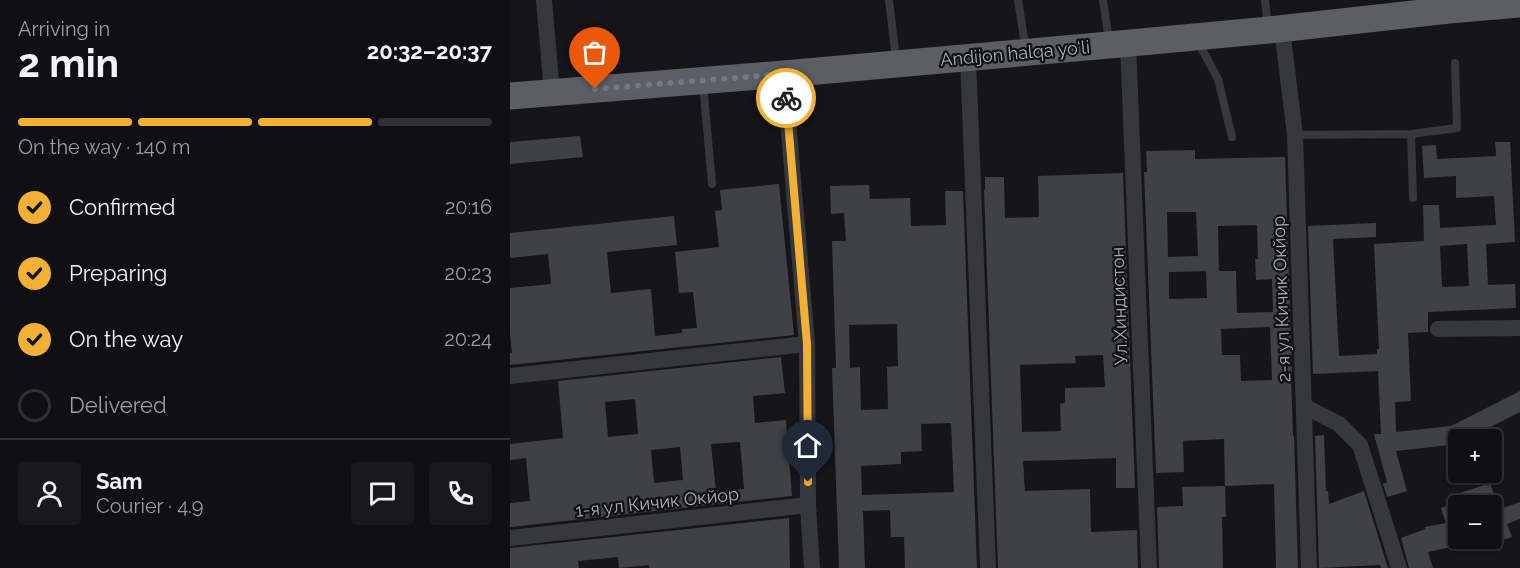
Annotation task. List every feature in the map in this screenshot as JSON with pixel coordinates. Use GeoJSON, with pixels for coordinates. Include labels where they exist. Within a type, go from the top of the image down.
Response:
{"type":"FeatureCollection","features":[{"type":"Feature","properties":{"kind":"highway","name":"Andijon halqa yo‘li"},"geometry":{"type":"LineString","coordinates":[[510,96],[968,58],[1520,4]]}},
{"type":"Feature","properties":{"kind":"street"},"geometry":{"type":"LineString","coordinates":[[544,0],[552,92]]}},
{"type":"Feature","properties":{"kind":"street","name":"2-я ул Кичик Окйор"},"geometry":{"type":"LineString","coordinates":[[1276,29],[1295,135],[1309,568]]}},
{"type":"Feature","properties":{"kind":"street","name":"Ул.Хиндистон"},"geometry":{"type":"LineString","coordinates":[[1118,44],[1149,568]]}},
{"type":"Feature","properties":{"kind":"street"},"geometry":{"type":"LineString","coordinates":[[968,58],[988,568]]}},
{"type":"Feature","properties":{"kind":"street"},"geometry":{"type":"LineString","coordinates":[[784,74],[807,344],[808,505],[812,568]]}},
{"type":"Feature","properties":{"kind":"street"},"geometry":{"type":"LineString","coordinates":[[1438,329],[1520,328]]}},
{"type":"Feature","properties":{"kind":"street"},"geometry":{"type":"LineString","coordinates":[[510,376],[807,344]]}},
{"type":"Feature","properties":{"kind":"street"},"geometry":{"type":"LineString","coordinates":[[1304,406],[1339,424],[1360,445],[1399,568]]}},
{"type":"Feature","properties":{"kind":"street","name":"1-я ул Кичик Окйор"},"geometry":{"type":"LineString","coordinates":[[510,538],[808,505]]}},
{"type":"Feature","properties":{"kind":"lane"},"geometry":{"type":"LineString","coordinates":[[889,0],[896,64]]}},
{"type":"Feature","properties":{"kind":"lane"},"geometry":{"type":"LineString","coordinates":[[1018,0],[1026,52]]}},
{"type":"Feature","properties":{"kind":"lane"},"geometry":{"type":"LineString","coordinates":[[1103,0],[1118,44]]}},
{"type":"Feature","properties":{"kind":"lane"},"geometry":{"type":"LineString","coordinates":[[1265,0],[1276,29]]}},
{"type":"Feature","properties":{"kind":"lane"},"geometry":{"type":"LineString","coordinates":[[1196,37],[1218,79],[1232,137]]}},
{"type":"Feature","properties":{"kind":"lane"},"geometry":{"type":"LineString","coordinates":[[1295,135],[1411,134],[1457,128],[1455,63]]}},
{"type":"Feature","properties":{"kind":"lane"},"geometry":{"type":"LineString","coordinates":[[703,81],[712,184]]}},
{"type":"Feature","properties":{"kind":"lane"},"geometry":{"type":"LineString","coordinates":[[1411,134],[1413,198]]}},
{"type":"Feature","properties":{"kind":"building"},"geometry":{"type":"Polygon","coordinates":[[[580,136],[583,157],[510,164],[510,142],[580,136]]]}},
{"type":"Feature","properties":{"kind":"building"},"geometry":{"type":"Polygon","coordinates":[[[1495,142],[1510,142],[1515,242],[1486,244],[1488,285],[1515,284],[1516,308],[1428,312],[1428,332],[1408,333],[1411,401],[1395,402],[1396,432],[1451,426],[1520,391],[1520,412],[1487,429],[1448,429],[1448,445],[1396,451],[1407,491],[1387,497],[1383,484],[1387,482],[1374,434],[1381,434],[1378,371],[1313,374],[1308,226],[1376,223],[1376,237],[1333,239],[1339,356],[1377,354],[1377,349],[1379,349],[1374,244],[1424,241],[1423,205],[1439,205],[1440,228],[1496,225],[1494,196],[1456,198],[1456,176],[1424,178],[1422,146],[1436,145],[1437,159],[1496,156],[1495,142]],[[1467,244],[1440,246],[1442,287],[1469,286],[1467,244]]]}},
{"type":"Feature","properties":{"kind":"building"},"geometry":{"type":"Polygon","coordinates":[[[1195,150],[1195,159],[1285,157],[1298,568],[1276,568],[1274,484],[1225,486],[1224,439],[1183,441],[1184,472],[1156,473],[1144,172],[1147,172],[1146,151],[1195,150]],[[1167,212],[1168,257],[1198,256],[1196,212],[1167,212]],[[1257,225],[1218,226],[1219,271],[1236,271],[1237,313],[1273,312],[1272,279],[1256,280],[1257,225]],[[1206,271],[1169,272],[1169,299],[1207,298],[1206,271]],[[1270,327],[1221,329],[1222,355],[1240,355],[1241,381],[1272,380],[1270,327]]]}},
{"type":"Feature","properties":{"kind":"building"},"geometry":{"type":"Polygon","coordinates":[[[1123,173],[1135,488],[1116,488],[1116,458],[1023,461],[1025,491],[1090,489],[1091,532],[1137,530],[1138,568],[998,568],[985,177],[1004,177],[1005,218],[1039,217],[1038,176],[1123,173]],[[1103,355],[1075,356],[1076,363],[1020,365],[1022,432],[1061,431],[1060,404],[1065,403],[1065,388],[1105,387],[1103,355]]]}},
{"type":"Feature","properties":{"kind":"building"},"geometry":{"type":"Polygon","coordinates":[[[779,184],[794,335],[510,365],[510,353],[512,353],[510,288],[551,284],[548,254],[510,258],[510,233],[674,216],[677,245],[607,252],[611,293],[651,289],[655,336],[682,333],[682,329],[697,328],[693,292],[679,293],[675,252],[719,247],[715,211],[722,210],[720,190],[779,184]]]}},
{"type":"Feature","properties":{"kind":"building"},"geometry":{"type":"Polygon","coordinates":[[[869,185],[870,199],[910,198],[911,226],[946,225],[945,191],[963,191],[977,568],[905,568],[904,537],[891,537],[890,510],[863,511],[865,568],[839,568],[832,368],[836,368],[832,241],[846,241],[844,213],[831,214],[830,186],[869,185]],[[897,324],[849,325],[850,368],[860,367],[861,410],[888,409],[887,367],[898,366],[897,324]],[[951,423],[921,424],[922,451],[901,452],[901,464],[861,466],[862,495],[954,492],[951,423]]]}},
{"type":"Feature","properties":{"kind":"building"},"geometry":{"type":"Polygon","coordinates":[[[781,357],[785,393],[753,396],[755,423],[786,420],[792,496],[510,527],[510,503],[530,501],[526,458],[510,460],[510,444],[563,438],[558,381],[781,357]],[[635,399],[605,402],[608,437],[638,434],[635,399]],[[740,442],[711,444],[716,491],[744,489],[740,442]],[[680,447],[651,450],[654,483],[683,480],[680,447]]]}},
{"type":"Feature","properties":{"kind":"building"},"geometry":{"type":"Polygon","coordinates":[[[1324,435],[1326,491],[1328,491],[1329,504],[1364,491],[1388,568],[1381,568],[1380,565],[1319,568],[1315,436],[1324,435]]]}},
{"type":"Feature","properties":{"kind":"building"},"geometry":{"type":"Polygon","coordinates":[[[1490,483],[1494,495],[1461,495],[1460,493],[1490,483]]]}},
{"type":"Feature","properties":{"kind":"building"},"geometry":{"type":"Polygon","coordinates":[[[1225,486],[1226,517],[1222,517],[1223,568],[1159,568],[1157,507],[1183,506],[1182,487],[1225,486]]]}},
{"type":"Feature","properties":{"kind":"building"},"geometry":{"type":"Polygon","coordinates":[[[1520,502],[1520,519],[1507,524],[1512,537],[1502,540],[1502,508],[1520,502]]]}},
{"type":"Feature","properties":{"kind":"building"},"geometry":{"type":"Polygon","coordinates":[[[1448,506],[1448,547],[1428,552],[1433,568],[1409,568],[1401,538],[1425,529],[1425,527],[1446,523],[1441,508],[1448,506]]]}},
{"type":"Feature","properties":{"kind":"building"},"geometry":{"type":"Polygon","coordinates":[[[789,518],[790,568],[649,568],[649,565],[619,568],[618,557],[578,561],[579,568],[510,568],[510,548],[789,518]]]}},
{"type":"Feature","properties":{"kind":"way so far"},"geometry":{"type":"LineString","coordinates":[[595,89],[784,74],[786,98]]}},
{"type":"Feature","properties":{"kind":"route"},"geometry":{"type":"LineString","coordinates":[[786,98],[807,344],[808,482]]}}]}
